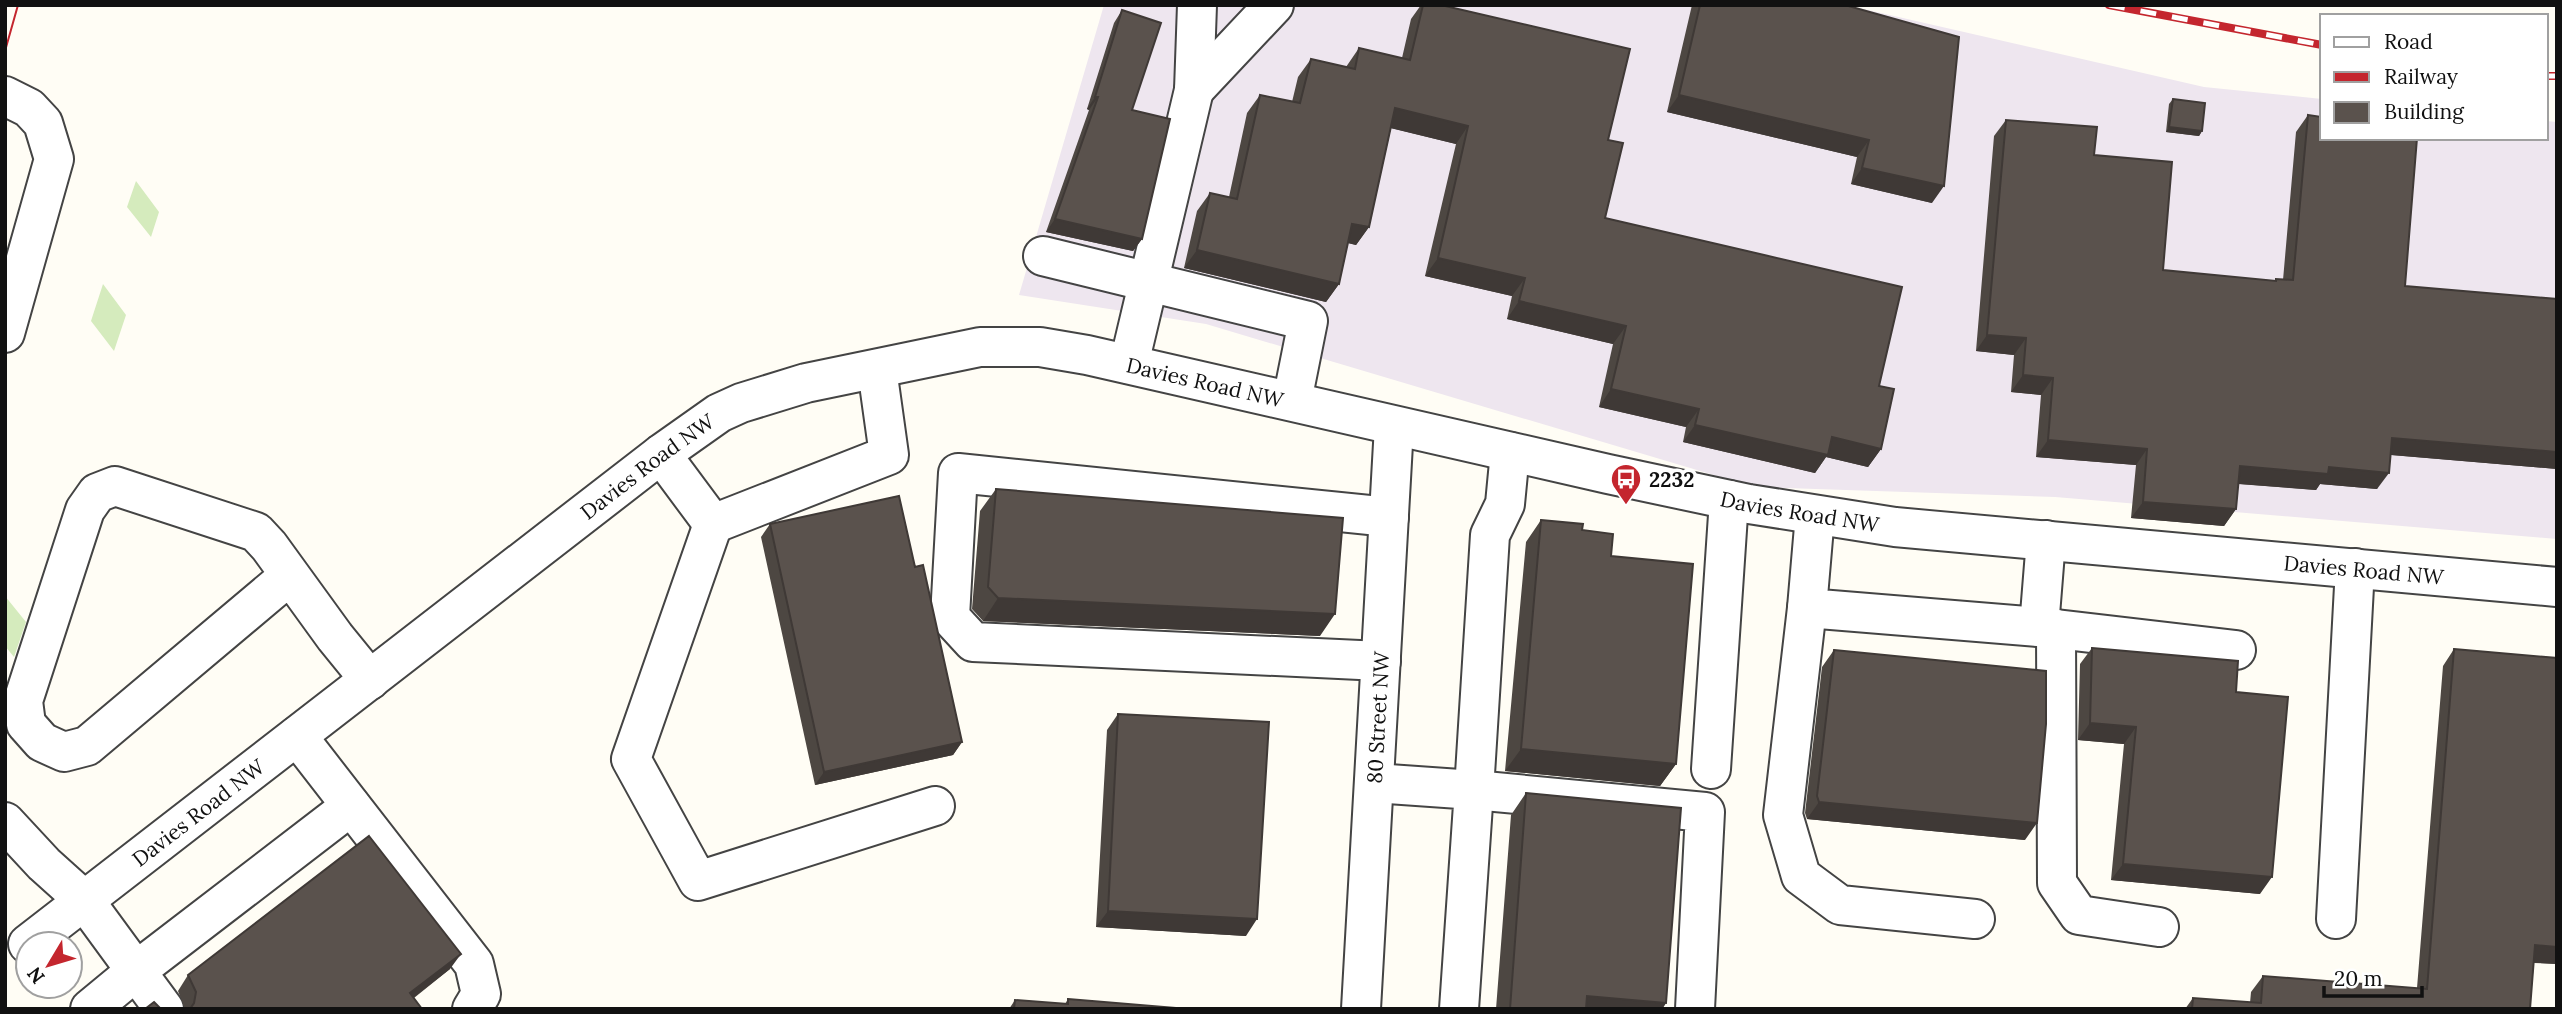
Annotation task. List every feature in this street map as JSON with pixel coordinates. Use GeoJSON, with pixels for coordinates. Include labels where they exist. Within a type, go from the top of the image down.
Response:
{"type":"FeatureCollection","features":[{"type":"Feature","properties":{"kind":"street"},"geometry":{"type":"LineString","coordinates":[[1129,365],[1194,90],[1197,5]]}},
{"type":"Feature","properties":{"kind":"street"},"geometry":{"type":"LineString","coordinates":[[1194,90],[1274,5]]}},
{"type":"Feature","properties":{"kind":"street"},"geometry":{"type":"LineString","coordinates":[[5,96],[29,108],[43,123],[54,159],[5,333]]}},
{"type":"Feature","properties":{"kind":"street"},"geometry":{"type":"LineString","coordinates":[[1043,256],[1308,321],[1292,401]]}},
{"type":"Feature","properties":{"kind":"street","name":"Davies Road NW"},"geometry":{"type":"LineString","coordinates":[[46,930],[700,426],[741,403],[806,383],[980,347],[1040,347],[1729,500],[1815,515],[1895,527],[2557,587]]}},
{"type":"Feature","properties":{"kind":"street"},"geometry":{"type":"LineString","coordinates":[[877,369],[889,455],[713,524],[631,759],[698,881],[935,806]]}},
{"type":"Feature","properties":{"kind":"street","name":"80 Street NW"},"geometry":{"type":"LineString","coordinates":[[1361,1009],[1394,426]]}},
{"type":"Feature","properties":{"kind":"street"},"geometry":{"type":"LineString","coordinates":[[1459,1009],[1490,535],[1505,504],[1510,452]]}},
{"type":"Feature","properties":{"kind":"street"},"geometry":{"type":"LineString","coordinates":[[661,454],[713,524]]}},
{"type":"Feature","properties":{"kind":"street"},"geometry":{"type":"LineString","coordinates":[[1381,661],[973,642],[950,617],[958,473],[1389,517]]}},
{"type":"Feature","properties":{"kind":"street"},"geometry":{"type":"LineString","coordinates":[[289,576],[87,746],[64,752],[42,742],[26,724],[23,701],[85,510],[97,493],[115,486],[256,532],[270,546],[289,576],[370,680]]}},
{"type":"Feature","properties":{"kind":"street"},"geometry":{"type":"LineString","coordinates":[[1711,769],[1729,500]]}},
{"type":"Feature","properties":{"kind":"street"},"geometry":{"type":"LineString","coordinates":[[1815,515],[1783,815],[1801,876],[1840,905],[1975,919]]}},
{"type":"Feature","properties":{"kind":"street"},"geometry":{"type":"LineString","coordinates":[[2046,540],[2057,883],[2079,915],[2159,927]]}},
{"type":"Feature","properties":{"kind":"street"},"geometry":{"type":"LineString","coordinates":[[2336,919],[2354,568]]}},
{"type":"Feature","properties":{"kind":"street"},"geometry":{"type":"LineString","coordinates":[[1807,608],[2048,628],[2236,650]]}},
{"type":"Feature","properties":{"kind":"street"},"geometry":{"type":"LineString","coordinates":[[298,736],[474,964],[481,994],[472,1009]]}},
{"type":"Feature","properties":{"kind":"street"},"geometry":{"type":"LineString","coordinates":[[1374,783],[1704,812],[1695,1009]]}},
{"type":"Feature","properties":{"kind":"street"},"geometry":{"type":"LineString","coordinates":[[90,1009],[351,806]]}},
{"type":"Feature","properties":{"kind":"street"},"geometry":{"type":"LineString","coordinates":[[5,822],[44,864],[84,900],[164,1009]]}},
{"type":"Feature","properties":{"kind":"shaded area"},"geometry":{"type":"Polygon","coordinates":[[[1104,5],[1846,5],[2204,87],[2320,99],[2320,140],[2548,140],[2548,121],[2557,122],[2557,539],[2055,497],[1754,487],[1206,324],[1019,295],[1104,5]]]}},
{"type":"Feature","properties":{"kind":"green space"},"geometry":{"type":"Polygon","coordinates":[[[136,181],[159,212],[151,237],[127,207],[136,181]]]}},
{"type":"Feature","properties":{"kind":"green space"},"geometry":{"type":"Polygon","coordinates":[[[103,284],[126,315],[114,351],[91,321],[103,284]]]}},
{"type":"Feature","properties":{"kind":"green space"},"geometry":{"type":"Polygon","coordinates":[[[5,596],[26,622],[14,657],[5,646],[5,596]]]}},
{"type":"Feature","properties":{"kind":"building"},"geometry":{"type":"Polygon","coordinates":[[[1423,5],[1441,5],[1630,49],[1608,140],[1623,143],[1605,218],[1902,287],[1879,386],[1894,389],[1881,449],[1832,437],[1828,455],[1695,425],[1699,409],[1611,389],[1626,326],[1519,301],[1525,278],[1438,258],[1468,126],[1395,108],[1369,227],[1352,224],[1339,284],[1197,250],[1210,193],[1237,199],[1260,95],[1300,103],[1311,59],[1355,69],[1359,48],[1410,60],[1423,5]]]}},
{"type":"Feature","properties":{"kind":"building"},"geometry":{"type":"Polygon","coordinates":[[[1700,5],[1845,5],[1959,37],[1944,186],[1862,168],[1869,140],[1679,95],[1700,5]]]}},
{"type":"Feature","properties":{"kind":"building"},"geometry":{"type":"Polygon","coordinates":[[[1122,10],[1161,23],[1132,110],[1170,119],[1142,239],[1055,219],[1098,97],[1095,97],[1122,10]]]}},
{"type":"Feature","properties":{"kind":"building"},"geometry":{"type":"Polygon","coordinates":[[[2173,99],[2205,103],[2202,131],[2169,127],[2173,99]]]}},
{"type":"Feature","properties":{"kind":"building"},"geometry":{"type":"Polygon","coordinates":[[[2308,115],[2320,117],[2320,140],[2417,140],[2405,286],[2557,299],[2557,452],[2392,438],[2389,473],[2329,467],[2328,474],[2240,466],[2236,509],[2143,502],[2147,449],[2048,440],[2053,378],[2023,375],[2026,338],[1987,335],[2006,120],[2097,127],[2094,155],[2172,162],[2163,270],[2276,281],[2293,280],[2308,115]]]}},
{"type":"Feature","properties":{"kind":"building"},"geometry":{"type":"Polygon","coordinates":[[[996,489],[1343,518],[1335,614],[998,598],[988,587],[996,489]]]}},
{"type":"Feature","properties":{"kind":"building"},"geometry":{"type":"Polygon","coordinates":[[[899,496],[915,567],[923,565],[962,742],[824,772],[770,524],[899,496]]]}},
{"type":"Feature","properties":{"kind":"building"},"geometry":{"type":"Polygon","coordinates":[[[1541,520],[1583,524],[1582,530],[1613,534],[1611,556],[1693,564],[1676,764],[1521,749],[1541,520]]]}},
{"type":"Feature","properties":{"kind":"building"},"geometry":{"type":"Polygon","coordinates":[[[2092,648],[2238,661],[2236,692],[2288,697],[2272,877],[2123,864],[2136,727],[2090,723],[2092,648]]]}},
{"type":"Feature","properties":{"kind":"building"},"geometry":{"type":"Polygon","coordinates":[[[2454,649],[2557,658],[2557,947],[2535,945],[2530,1009],[2192,1009],[2193,998],[2261,1003],[2263,976],[2427,989],[2454,649]]]}},
{"type":"Feature","properties":{"kind":"building"},"geometry":{"type":"Polygon","coordinates":[[[1834,650],[2046,671],[2046,724],[2037,823],[1819,802],[1817,796],[1834,650]]]}},
{"type":"Feature","properties":{"kind":"building"},"geometry":{"type":"Polygon","coordinates":[[[1118,714],[1269,722],[1257,919],[1108,911],[1118,714]]]}},
{"type":"Feature","properties":{"kind":"building"},"geometry":{"type":"Polygon","coordinates":[[[1526,793],[1681,808],[1666,1003],[1587,996],[1586,1009],[1510,1009],[1526,793]]]}},
{"type":"Feature","properties":{"kind":"building"},"geometry":{"type":"Polygon","coordinates":[[[369,836],[461,954],[410,993],[422,1009],[190,1009],[196,992],[188,975],[369,836]]]}},
{"type":"Feature","properties":{"kind":"building"},"geometry":{"type":"Polygon","coordinates":[[[1068,999],[1188,1009],[1014,1009],[1015,1000],[1068,1004],[1068,999]]]}},
{"type":"Feature","properties":{"kind":"building"},"geometry":{"type":"Polygon","coordinates":[[[154,1002],[161,1009],[145,1009],[154,1002]]]}},
{"type":"Feature","properties":{"kind":"tram line"},"geometry":{"type":"LineString","coordinates":[[5,51],[18,5]]}},
{"type":"Feature","properties":{"kind":"railway"},"geometry":{"type":"LineString","coordinates":[[2109,5],[2320,45]]}},
{"type":"Feature","properties":{"kind":"railway"},"geometry":{"type":"LineString","coordinates":[[2548,76],[2557,76]]}},
{"type":"Feature","properties":{"kind":"place","name":"2232"},"geometry":{"type":"Point","coordinates":[1626,506]}}]}
